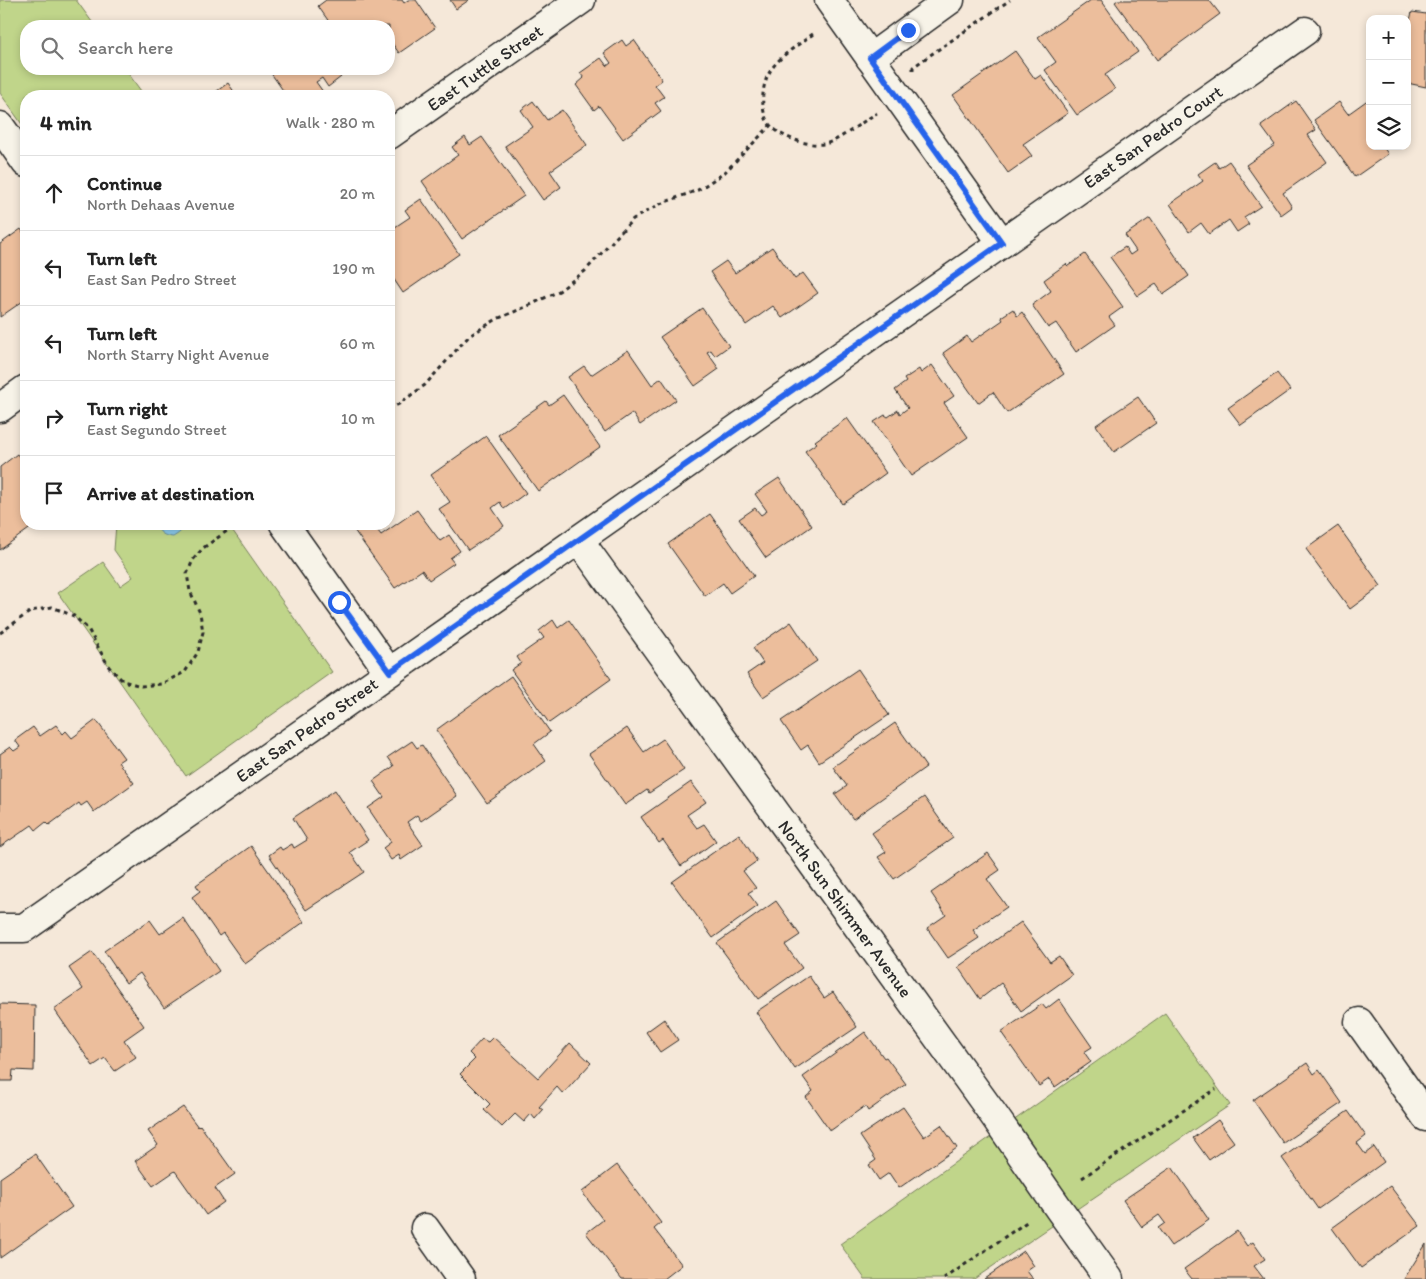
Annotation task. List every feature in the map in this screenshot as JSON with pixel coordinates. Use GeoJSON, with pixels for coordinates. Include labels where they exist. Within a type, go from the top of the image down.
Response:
{"type":"FeatureCollection","features":[{"type":"Feature","properties":{"kind":"street","name":"East Tuttle Street"},"geometry":{"type":"LineString","coordinates":[[395,131],[581,0]]}},
{"type":"Feature","properties":{"kind":"street"},"geometry":{"type":"LineString","coordinates":[[829,0],[1002,243]]}},
{"type":"Feature","properties":{"kind":"street"},"geometry":{"type":"LineString","coordinates":[[870,58],[950,0]]}},
{"type":"Feature","properties":{"kind":"street","name":"East San Pedro Court"},"geometry":{"type":"LineString","coordinates":[[1002,243],[1305,31]]}},
{"type":"Feature","properties":{"kind":"street"},"geometry":{"type":"LineString","coordinates":[[0,126],[20,154]]}},
{"type":"Feature","properties":{"kind":"street","name":"East San Pedro Street"},"geometry":{"type":"LineString","coordinates":[[0,928],[24,928],[1002,243]]}},
{"type":"Feature","properties":{"kind":"street"},"geometry":{"type":"LineString","coordinates":[[0,408],[20,394]]}},
{"type":"Feature","properties":{"kind":"street"},"geometry":{"type":"LineString","coordinates":[[288,530],[390,672]]}},
{"type":"Feature","properties":{"kind":"street","name":"North Sun Shimmer Avenue"},"geometry":{"type":"LineString","coordinates":[[578,540],[993,1114],[1109,1279]]}},
{"type":"Feature","properties":{"kind":"street"},"geometry":{"type":"LineString","coordinates":[[1359,1022],[1426,1117]]}},
{"type":"Feature","properties":{"kind":"street"},"geometry":{"type":"LineString","coordinates":[[425,1228],[461,1279]]}},
{"type":"Feature","properties":{"kind":"path"},"geometry":{"type":"LineString","coordinates":[[913,76],[912,67],[1010,0]]}},
{"type":"Feature","properties":{"kind":"path"},"geometry":{"type":"LineString","coordinates":[[813,34],[780,59],[768,76],[762,94],[764,111],[770,126],[793,140],[808,145],[827,143],[877,112]]}},
{"type":"Feature","properties":{"kind":"path"},"geometry":{"type":"LineString","coordinates":[[395,406],[425,385],[469,336],[497,319],[559,291],[585,270],[632,219],[660,204],[698,190],[724,173],[770,126]]}},
{"type":"Feature","properties":{"kind":"path"},"geometry":{"type":"LineString","coordinates":[[0,632],[31,611],[52,607],[74,616],[88,629],[109,667],[123,680],[141,686],[161,684],[185,672],[198,652],[202,632],[200,613],[190,591],[187,574],[192,560],[203,548],[228,530]]}},
{"type":"Feature","properties":{"kind":"path"},"geometry":{"type":"LineString","coordinates":[[1082,1178],[1216,1089]]}},
{"type":"Feature","properties":{"kind":"path"},"geometry":{"type":"LineString","coordinates":[[944,1279],[1028,1221]]}},
{"type":"Feature","properties":{"kind":"green space"},"geometry":{"type":"Polygon","coordinates":[[[0,0],[76,0],[91,20],[20,20],[20,75],[129,75],[140,90],[20,90],[20,121],[0,93],[0,0]]]}},
{"type":"Feature","properties":{"kind":"green space"},"geometry":{"type":"Polygon","coordinates":[[[116,530],[232,530],[332,672],[186,776],[58,593],[103,562],[120,586],[133,577],[114,550],[116,530]]]}},
{"type":"Feature","properties":{"kind":"green space"},"geometry":{"type":"Polygon","coordinates":[[[1165,1013],[1230,1105],[974,1279],[865,1279],[840,1244],[1165,1013]]]}},
{"type":"Feature","properties":{"kind":"water"},"geometry":{"type":"Polygon","coordinates":[[[159,530],[182,530],[173,537],[162,534],[159,530]]]}},
{"type":"Feature","properties":{"kind":"building"},"geometry":{"type":"Polygon","coordinates":[[[326,0],[402,0],[404,3],[408,0],[416,0],[435,28],[399,53],[395,47],[395,20],[328,20],[318,6],[326,0]]]}},
{"type":"Feature","properties":{"kind":"building"},"geometry":{"type":"Polygon","coordinates":[[[450,0],[469,0],[456,9],[450,0]]]}},
{"type":"Feature","properties":{"kind":"building"},"geometry":{"type":"Polygon","coordinates":[[[1091,0],[1101,0],[1138,52],[1105,75],[1115,89],[1077,115],[1045,70],[1056,62],[1038,37],[1091,0]]]}},
{"type":"Feature","properties":{"kind":"building"},"geometry":{"type":"Polygon","coordinates":[[[1118,0],[1209,0],[1220,14],[1157,60],[1115,2],[1118,0]]]}},
{"type":"Feature","properties":{"kind":"building"},"geometry":{"type":"Polygon","coordinates":[[[1412,12],[1426,14],[1426,87],[1411,84],[1412,12]]]}},
{"type":"Feature","properties":{"kind":"building"},"geometry":{"type":"Polygon","coordinates":[[[622,40],[626,46],[634,40],[662,80],[655,85],[664,97],[655,103],[661,111],[623,139],[599,106],[594,110],[576,85],[584,78],[580,73],[601,58],[607,66],[611,63],[604,53],[622,40]]]}},
{"type":"Feature","properties":{"kind":"building"},"geometry":{"type":"Polygon","coordinates":[[[1015,51],[1035,79],[1041,75],[1068,113],[1023,144],[1032,156],[1008,173],[953,95],[1015,51]]]}},
{"type":"Feature","properties":{"kind":"building"},"geometry":{"type":"Polygon","coordinates":[[[272,75],[340,75],[341,77],[328,87],[322,78],[316,82],[322,90],[283,90],[272,75]]]}},
{"type":"Feature","properties":{"kind":"building"},"geometry":{"type":"Polygon","coordinates":[[[228,83],[233,90],[218,90],[228,83]]]}},
{"type":"Feature","properties":{"kind":"building"},"geometry":{"type":"Polygon","coordinates":[[[533,101],[547,120],[562,110],[587,145],[550,171],[561,187],[543,200],[505,146],[533,127],[521,110],[533,101]]]}},
{"type":"Feature","properties":{"kind":"building"},"geometry":{"type":"Polygon","coordinates":[[[1296,101],[1316,130],[1308,135],[1327,162],[1283,193],[1292,207],[1281,215],[1246,165],[1275,145],[1261,126],[1296,101]]]}},
{"type":"Feature","properties":{"kind":"building"},"geometry":{"type":"Polygon","coordinates":[[[1366,101],[1366,150],[1385,150],[1388,154],[1355,177],[1314,120],[1339,102],[1348,114],[1366,101]]]}},
{"type":"Feature","properties":{"kind":"building"},"geometry":{"type":"Polygon","coordinates":[[[465,137],[470,145],[482,137],[524,196],[462,239],[422,181],[458,155],[452,147],[465,137]]]}},
{"type":"Feature","properties":{"kind":"building"},"geometry":{"type":"Polygon","coordinates":[[[1229,161],[1261,206],[1244,217],[1249,224],[1237,232],[1229,220],[1209,234],[1201,223],[1189,232],[1170,204],[1203,181],[1198,174],[1215,162],[1219,168],[1229,161]]]}},
{"type":"Feature","properties":{"kind":"building"},"geometry":{"type":"Polygon","coordinates":[[[421,199],[459,254],[403,293],[395,281],[395,227],[410,217],[405,210],[421,199]]]}},
{"type":"Feature","properties":{"kind":"building"},"geometry":{"type":"Polygon","coordinates":[[[1150,218],[1189,276],[1163,294],[1156,284],[1138,296],[1110,257],[1125,247],[1130,255],[1136,251],[1125,235],[1150,218]]]}},
{"type":"Feature","properties":{"kind":"building"},"geometry":{"type":"Polygon","coordinates":[[[20,230],[20,303],[0,317],[0,244],[20,230]]]}},
{"type":"Feature","properties":{"kind":"building"},"geometry":{"type":"Polygon","coordinates":[[[772,247],[795,279],[803,273],[818,293],[782,318],[773,306],[746,325],[710,272],[726,261],[735,273],[772,247]]]}},
{"type":"Feature","properties":{"kind":"building"},"geometry":{"type":"Polygon","coordinates":[[[1085,254],[1123,307],[1109,317],[1115,325],[1076,352],[1056,323],[1048,328],[1032,305],[1051,291],[1044,280],[1066,264],[1068,266],[1085,254]]]}},
{"type":"Feature","properties":{"kind":"building"},"geometry":{"type":"Polygon","coordinates":[[[702,308],[729,346],[715,356],[711,350],[707,352],[719,369],[695,386],[660,337],[702,308]]]}},
{"type":"Feature","properties":{"kind":"building"},"geometry":{"type":"Polygon","coordinates":[[[1013,309],[1017,316],[1022,312],[1064,374],[1007,413],[993,392],[978,403],[943,353],[967,336],[971,342],[1003,320],[1001,317],[1013,309]]]}},
{"type":"Feature","properties":{"kind":"building"},"geometry":{"type":"Polygon","coordinates":[[[628,350],[652,385],[661,378],[676,400],[640,425],[632,413],[605,432],[568,377],[584,366],[591,375],[628,350]]]}},
{"type":"Feature","properties":{"kind":"building"},"geometry":{"type":"Polygon","coordinates":[[[932,365],[954,396],[944,403],[968,437],[911,476],[874,422],[885,415],[888,417],[898,410],[900,414],[908,408],[895,390],[906,382],[904,379],[919,369],[921,373],[932,365]]]}},
{"type":"Feature","properties":{"kind":"building"},"geometry":{"type":"Polygon","coordinates":[[[1277,373],[1290,390],[1241,425],[1228,408],[1277,373]]]}},
{"type":"Feature","properties":{"kind":"building"},"geometry":{"type":"Polygon","coordinates":[[[563,395],[600,447],[538,491],[498,435],[546,401],[549,405],[563,395]]]}},
{"type":"Feature","properties":{"kind":"building"},"geometry":{"type":"Polygon","coordinates":[[[1138,397],[1156,423],[1114,452],[1096,425],[1138,397]]]}},
{"type":"Feature","properties":{"kind":"building"},"geometry":{"type":"Polygon","coordinates":[[[847,418],[886,473],[843,504],[805,451],[817,443],[815,441],[847,418]]]}},
{"type":"Feature","properties":{"kind":"building"},"geometry":{"type":"Polygon","coordinates":[[[486,436],[526,493],[504,509],[500,502],[492,508],[504,526],[468,550],[439,509],[450,502],[431,475],[486,436]]]}},
{"type":"Feature","properties":{"kind":"building"},"geometry":{"type":"Polygon","coordinates":[[[17,454],[20,458],[20,530],[28,530],[0,550],[0,467],[17,454]]]}},
{"type":"Feature","properties":{"kind":"building"},"geometry":{"type":"Polygon","coordinates":[[[779,478],[812,526],[766,558],[739,519],[755,508],[761,515],[767,511],[755,494],[779,478]]]}},
{"type":"Feature","properties":{"kind":"building"},"geometry":{"type":"Polygon","coordinates":[[[417,510],[440,541],[449,535],[460,551],[450,558],[454,563],[429,580],[422,570],[395,588],[354,530],[377,530],[381,535],[388,530],[395,530],[395,525],[417,510]]]}},
{"type":"Feature","properties":{"kind":"building"},"geometry":{"type":"Polygon","coordinates":[[[710,514],[754,576],[730,593],[723,583],[705,596],[668,544],[710,514]]]}},
{"type":"Feature","properties":{"kind":"building"},"geometry":{"type":"Polygon","coordinates":[[[1338,526],[1381,586],[1350,609],[1306,549],[1338,526]]]}},
{"type":"Feature","properties":{"kind":"building"},"geometry":{"type":"Polygon","coordinates":[[[553,620],[558,628],[569,620],[611,679],[549,723],[511,670],[521,663],[517,657],[544,638],[539,631],[553,620]]]}},
{"type":"Feature","properties":{"kind":"building"},"geometry":{"type":"Polygon","coordinates":[[[791,622],[817,661],[763,697],[747,674],[763,663],[753,648],[791,622]]]}},
{"type":"Feature","properties":{"kind":"building"},"geometry":{"type":"Polygon","coordinates":[[[858,669],[889,715],[819,762],[808,745],[801,750],[781,721],[858,669]]]}},
{"type":"Feature","properties":{"kind":"building"},"geometry":{"type":"Polygon","coordinates":[[[511,676],[550,732],[534,744],[546,761],[487,803],[436,730],[511,676]]]}},
{"type":"Feature","properties":{"kind":"building"},"geometry":{"type":"Polygon","coordinates":[[[96,720],[124,758],[118,762],[134,783],[94,812],[87,802],[81,806],[79,803],[49,825],[46,822],[36,830],[32,825],[0,847],[0,754],[10,747],[14,751],[20,747],[15,740],[33,727],[40,736],[56,725],[63,734],[66,731],[72,738],[96,720]]]}},
{"type":"Feature","properties":{"kind":"building"},"geometry":{"type":"Polygon","coordinates":[[[895,723],[926,767],[853,819],[835,794],[847,786],[833,767],[895,723]]]}},
{"type":"Feature","properties":{"kind":"building"},"geometry":{"type":"Polygon","coordinates":[[[627,728],[644,752],[663,739],[684,770],[649,793],[647,790],[625,805],[589,754],[627,728]]]}},
{"type":"Feature","properties":{"kind":"building"},"geometry":{"type":"Polygon","coordinates":[[[412,741],[417,748],[422,745],[457,796],[421,821],[417,815],[407,822],[423,845],[401,860],[399,855],[391,860],[383,848],[391,842],[368,808],[384,797],[373,781],[394,766],[388,757],[412,741]]]}},
{"type":"Feature","properties":{"kind":"building"},"geometry":{"type":"Polygon","coordinates":[[[691,782],[706,802],[687,815],[697,828],[704,824],[716,841],[681,866],[663,840],[659,843],[641,817],[691,782]]]}},
{"type":"Feature","properties":{"kind":"building"},"geometry":{"type":"Polygon","coordinates":[[[335,790],[368,840],[350,852],[364,872],[306,910],[269,855],[280,847],[282,850],[292,844],[294,848],[307,840],[293,818],[335,790]]]}},
{"type":"Feature","properties":{"kind":"building"},"geometry":{"type":"Polygon","coordinates":[[[924,797],[953,838],[894,879],[878,857],[886,852],[872,833],[924,797]]]}},
{"type":"Feature","properties":{"kind":"building"},"geometry":{"type":"Polygon","coordinates":[[[739,834],[757,861],[743,871],[756,888],[748,893],[758,906],[713,938],[672,882],[739,834]]]}},
{"type":"Feature","properties":{"kind":"building"},"geometry":{"type":"Polygon","coordinates":[[[251,846],[304,922],[245,964],[223,933],[219,936],[192,897],[200,891],[196,885],[251,846]]]}},
{"type":"Feature","properties":{"kind":"building"},"geometry":{"type":"Polygon","coordinates":[[[988,853],[1000,870],[987,879],[1007,907],[973,930],[979,938],[948,958],[927,928],[946,915],[931,893],[988,853]]]}},
{"type":"Feature","properties":{"kind":"building"},"geometry":{"type":"Polygon","coordinates":[[[776,901],[800,935],[785,945],[802,968],[758,999],[717,943],[776,901]]]}},
{"type":"Feature","properties":{"kind":"building"},"geometry":{"type":"Polygon","coordinates":[[[183,918],[219,971],[164,1008],[140,973],[126,983],[104,951],[150,920],[160,934],[183,918]]]}},
{"type":"Feature","properties":{"kind":"building"},"geometry":{"type":"Polygon","coordinates":[[[1021,922],[1050,962],[1059,956],[1072,975],[1021,1011],[1001,983],[980,999],[958,967],[1021,922]]]}},
{"type":"Feature","properties":{"kind":"building"},"geometry":{"type":"Polygon","coordinates":[[[92,952],[144,1026],[124,1040],[136,1057],[115,1071],[105,1058],[93,1066],[54,1009],[83,989],[69,968],[92,952]]]}},
{"type":"Feature","properties":{"kind":"building"},"geometry":{"type":"Polygon","coordinates":[[[809,976],[824,998],[833,992],[857,1027],[795,1069],[756,1012],[809,976]]]}},
{"type":"Feature","properties":{"kind":"building"},"geometry":{"type":"Polygon","coordinates":[[[1059,999],[1092,1047],[1084,1052],[1091,1062],[1055,1087],[1049,1079],[1039,1086],[1001,1032],[1042,1004],[1046,1009],[1059,999]]]}},
{"type":"Feature","properties":{"kind":"building"},"geometry":{"type":"Polygon","coordinates":[[[0,1004],[35,1005],[34,1071],[13,1070],[12,1081],[0,1081],[0,1004]]]}},
{"type":"Feature","properties":{"kind":"building"},"geometry":{"type":"Polygon","coordinates":[[[664,1019],[678,1040],[660,1052],[646,1032],[664,1019]]]}},
{"type":"Feature","properties":{"kind":"building"},"geometry":{"type":"Polygon","coordinates":[[[865,1032],[906,1084],[868,1111],[865,1106],[830,1131],[806,1097],[813,1091],[803,1077],[865,1032]]]}},
{"type":"Feature","properties":{"kind":"building"},"geometry":{"type":"Polygon","coordinates":[[[493,1037],[538,1078],[570,1043],[591,1063],[563,1094],[557,1087],[539,1107],[543,1110],[535,1119],[531,1114],[524,1122],[515,1114],[502,1127],[484,1110],[490,1104],[460,1074],[475,1059],[469,1053],[482,1039],[488,1042],[493,1037]]]}},
{"type":"Feature","properties":{"kind":"building"},"geometry":{"type":"Polygon","coordinates":[[[1307,1063],[1314,1074],[1319,1070],[1342,1103],[1283,1143],[1253,1100],[1307,1063]]]}},
{"type":"Feature","properties":{"kind":"building"},"geometry":{"type":"Polygon","coordinates":[[[183,1107],[198,1127],[200,1125],[235,1174],[215,1188],[224,1202],[206,1215],[175,1171],[153,1186],[135,1161],[158,1145],[148,1131],[183,1107]]]}},
{"type":"Feature","properties":{"kind":"building"},"geometry":{"type":"Polygon","coordinates":[[[903,1107],[924,1137],[941,1125],[957,1148],[899,1188],[889,1173],[879,1180],[869,1165],[876,1160],[860,1136],[903,1107]]]}},
{"type":"Feature","properties":{"kind":"building"},"geometry":{"type":"Polygon","coordinates":[[[1348,1111],[1366,1136],[1357,1143],[1365,1154],[1374,1147],[1384,1162],[1318,1209],[1282,1158],[1348,1111]]]}},
{"type":"Feature","properties":{"kind":"building"},"geometry":{"type":"Polygon","coordinates":[[[1218,1120],[1234,1142],[1209,1160],[1193,1138],[1218,1120]]]}},
{"type":"Feature","properties":{"kind":"building"},"geometry":{"type":"Polygon","coordinates":[[[35,1154],[72,1207],[0,1258],[0,1178],[35,1154]]]}},
{"type":"Feature","properties":{"kind":"building"},"geometry":{"type":"Polygon","coordinates":[[[617,1165],[661,1223],[654,1229],[682,1265],[664,1279],[622,1279],[586,1233],[603,1220],[582,1192],[617,1165]]]}},
{"type":"Feature","properties":{"kind":"building"},"geometry":{"type":"Polygon","coordinates":[[[1172,1167],[1209,1220],[1171,1246],[1158,1228],[1165,1223],[1159,1215],[1142,1227],[1123,1200],[1172,1167]]]}},
{"type":"Feature","properties":{"kind":"building"},"geometry":{"type":"Polygon","coordinates":[[[1390,1186],[1420,1226],[1361,1268],[1332,1228],[1390,1186]]]}},
{"type":"Feature","properties":{"kind":"building"},"geometry":{"type":"Polygon","coordinates":[[[1237,1231],[1247,1246],[1253,1242],[1265,1259],[1254,1266],[1264,1279],[1192,1279],[1184,1269],[1237,1231]]]}},
{"type":"Feature","properties":{"kind":"building"},"geometry":{"type":"Polygon","coordinates":[[[1426,1244],[1426,1279],[1404,1279],[1426,1244]]]}},
{"type":"Feature","properties":{"kind":"building"},"geometry":{"type":"Polygon","coordinates":[[[1024,1251],[1034,1266],[1027,1271],[1033,1279],[984,1279],[1024,1251]]]}},
{"type":"Feature","properties":{"kind":"route"},"geometry":{"type":"LineString","coordinates":[[339,602],[390,672],[1002,243],[870,58],[908,30]]}}]}
